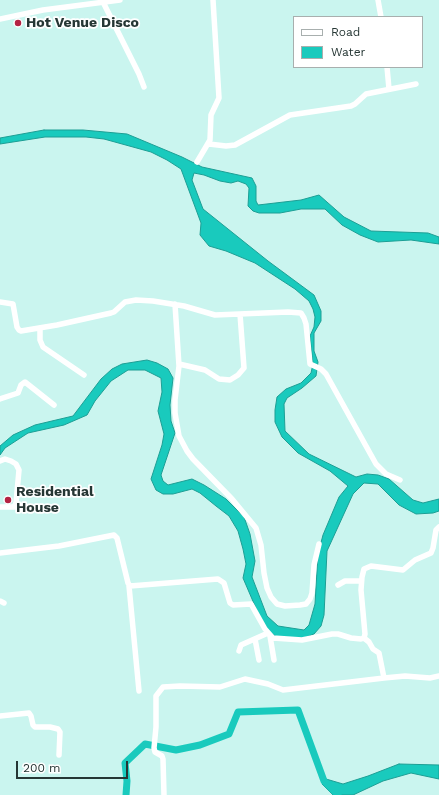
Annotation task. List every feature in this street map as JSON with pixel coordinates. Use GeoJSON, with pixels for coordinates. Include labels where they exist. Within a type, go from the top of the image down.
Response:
{"type":"FeatureCollection","features":[{"type":"Feature","properties":{"kind":"street"},"geometry":{"type":"LineString","coordinates":[[0,19],[43,10],[120,0]]}},
{"type":"Feature","properties":{"kind":"street"},"geometry":{"type":"LineString","coordinates":[[197,162],[209,144],[212,112],[217,104],[219,95],[213,0]]}},
{"type":"Feature","properties":{"kind":"street"},"geometry":{"type":"LineString","coordinates":[[378,0],[381,16]]}},
{"type":"Feature","properties":{"kind":"street"},"geometry":{"type":"LineString","coordinates":[[105,1],[144,87]]}},
{"type":"Feature","properties":{"kind":"street"},"geometry":{"type":"LineString","coordinates":[[388,68],[389,89]]}},
{"type":"Feature","properties":{"kind":"street"},"geometry":{"type":"LineString","coordinates":[[209,144],[235,146],[290,115],[351,106],[366,94],[416,84]]}},
{"type":"Feature","properties":{"kind":"street"},"geometry":{"type":"LineString","coordinates":[[0,302],[14,304],[19,330],[40,328],[111,313],[122,304],[130,301],[143,300],[175,304],[216,315],[288,312],[301,313],[306,324],[310,364],[319,367],[326,374],[376,464],[383,472],[400,480]]}},
{"type":"Feature","properties":{"kind":"street"},"geometry":{"type":"LineString","coordinates":[[175,304],[179,364],[175,400],[176,422],[179,436],[193,459],[232,499],[256,528],[261,545],[267,588],[276,604],[285,606],[300,606],[306,604],[310,600],[313,587],[314,565],[319,544]]}},
{"type":"Feature","properties":{"kind":"street"},"geometry":{"type":"LineString","coordinates":[[179,364],[205,370],[219,379],[230,380],[238,375],[244,368],[240,314]]}},
{"type":"Feature","properties":{"kind":"street"},"geometry":{"type":"LineString","coordinates":[[40,328],[40,340],[43,347],[54,353],[64,362],[84,375]]}},
{"type":"Feature","properties":{"kind":"street"},"geometry":{"type":"LineString","coordinates":[[0,399],[18,393],[21,385],[25,382],[54,405]]}},
{"type":"Feature","properties":{"kind":"street"},"geometry":{"type":"LineString","coordinates":[[0,461],[6,459],[11,461],[18,466],[19,470],[16,503],[14,507],[0,507]]}},
{"type":"Feature","properties":{"kind":"street"},"geometry":{"type":"LineString","coordinates":[[364,638],[365,631],[361,581],[362,574],[366,567],[373,566],[404,570],[415,560],[431,553],[436,530],[439,527]]}},
{"type":"Feature","properties":{"kind":"street"},"geometry":{"type":"LineString","coordinates":[[0,553],[59,546],[114,535],[118,541],[129,586],[139,691]]}},
{"type":"Feature","properties":{"kind":"street"},"geometry":{"type":"LineString","coordinates":[[129,586],[220,580],[224,583],[230,603],[252,604],[269,635],[274,660]]}},
{"type":"Feature","properties":{"kind":"street"},"geometry":{"type":"LineString","coordinates":[[338,585],[345,581],[361,581]]}},
{"type":"Feature","properties":{"kind":"street"},"geometry":{"type":"LineString","coordinates":[[239,651],[241,645],[269,635],[277,639],[295,640],[308,640],[325,634],[338,634],[356,639],[364,638],[370,642],[373,649],[380,653],[384,670],[384,678]]}},
{"type":"Feature","properties":{"kind":"street"},"geometry":{"type":"LineString","coordinates":[[255,639],[259,660]]}},
{"type":"Feature","properties":{"kind":"street"},"geometry":{"type":"LineString","coordinates":[[164,795],[163,759],[162,756],[155,752],[154,746],[156,727],[156,696],[160,690],[165,687],[220,687],[245,679],[268,684],[283,690],[405,676],[430,678],[439,676]]}},
{"type":"Feature","properties":{"kind":"street"},"geometry":{"type":"LineString","coordinates":[[0,716],[29,713],[35,727],[58,729],[60,732],[59,755]]}},
{"type":"Feature","properties":{"kind":"water"},"geometry":{"type":"Polygon","coordinates":[[[44,130],[83,130],[127,134],[202,167],[252,178],[256,186],[256,201],[258,205],[301,200],[319,195],[344,217],[371,231],[428,233],[439,237],[439,244],[411,240],[378,242],[360,235],[342,225],[325,209],[301,209],[280,213],[259,213],[253,211],[248,206],[249,188],[246,184],[238,181],[231,183],[220,181],[194,173],[192,180],[203,209],[268,261],[314,295],[321,311],[321,321],[314,333],[314,351],[318,362],[316,376],[287,398],[284,404],[285,431],[309,454],[356,477],[367,474],[378,475],[389,479],[413,500],[423,503],[439,499],[439,511],[433,513],[416,514],[399,505],[378,484],[364,483],[353,494],[327,551],[324,615],[321,626],[314,634],[304,638],[277,637],[269,632],[258,613],[243,578],[246,564],[243,549],[238,531],[229,516],[200,493],[192,489],[173,494],[163,494],[156,490],[151,479],[164,434],[158,411],[162,392],[161,378],[145,370],[128,370],[111,381],[95,401],[87,415],[64,425],[28,433],[5,448],[0,455],[0,446],[13,435],[35,425],[73,416],[101,379],[112,369],[122,364],[147,360],[168,369],[173,378],[170,405],[171,421],[175,433],[161,475],[163,481],[168,485],[192,479],[226,499],[244,517],[250,534],[255,561],[252,577],[267,616],[278,626],[304,630],[309,625],[315,604],[318,554],[323,535],[339,497],[348,486],[330,471],[298,453],[282,437],[275,422],[277,397],[286,389],[301,383],[311,373],[313,364],[310,336],[314,327],[315,317],[309,301],[295,289],[255,263],[226,251],[209,246],[200,235],[201,223],[181,169],[167,160],[151,152],[104,139],[86,137],[45,137],[0,144],[0,138],[44,130]]]}},
{"type":"Feature","properties":{"kind":"water"},"geometry":{"type":"Polygon","coordinates":[[[399,764],[439,765],[439,779],[411,773],[383,781],[353,795],[333,795],[322,784],[326,779],[343,784],[399,764]]]}},
{"type":"Feature","properties":{"kind":"waterway"},"geometry":{"type":"LineString","coordinates":[[126,795],[127,781],[125,763],[145,744],[176,750],[200,745],[229,734],[238,712],[298,710],[324,781],[338,795]]}},
{"type":"Feature","properties":{"kind":"place","name":"Hot Venue Disco"},"geometry":{"type":"Point","coordinates":[18,23]}},
{"type":"Feature","properties":{"kind":"place","name":"Residential House"},"geometry":{"type":"Point","coordinates":[8,500]}}]}
